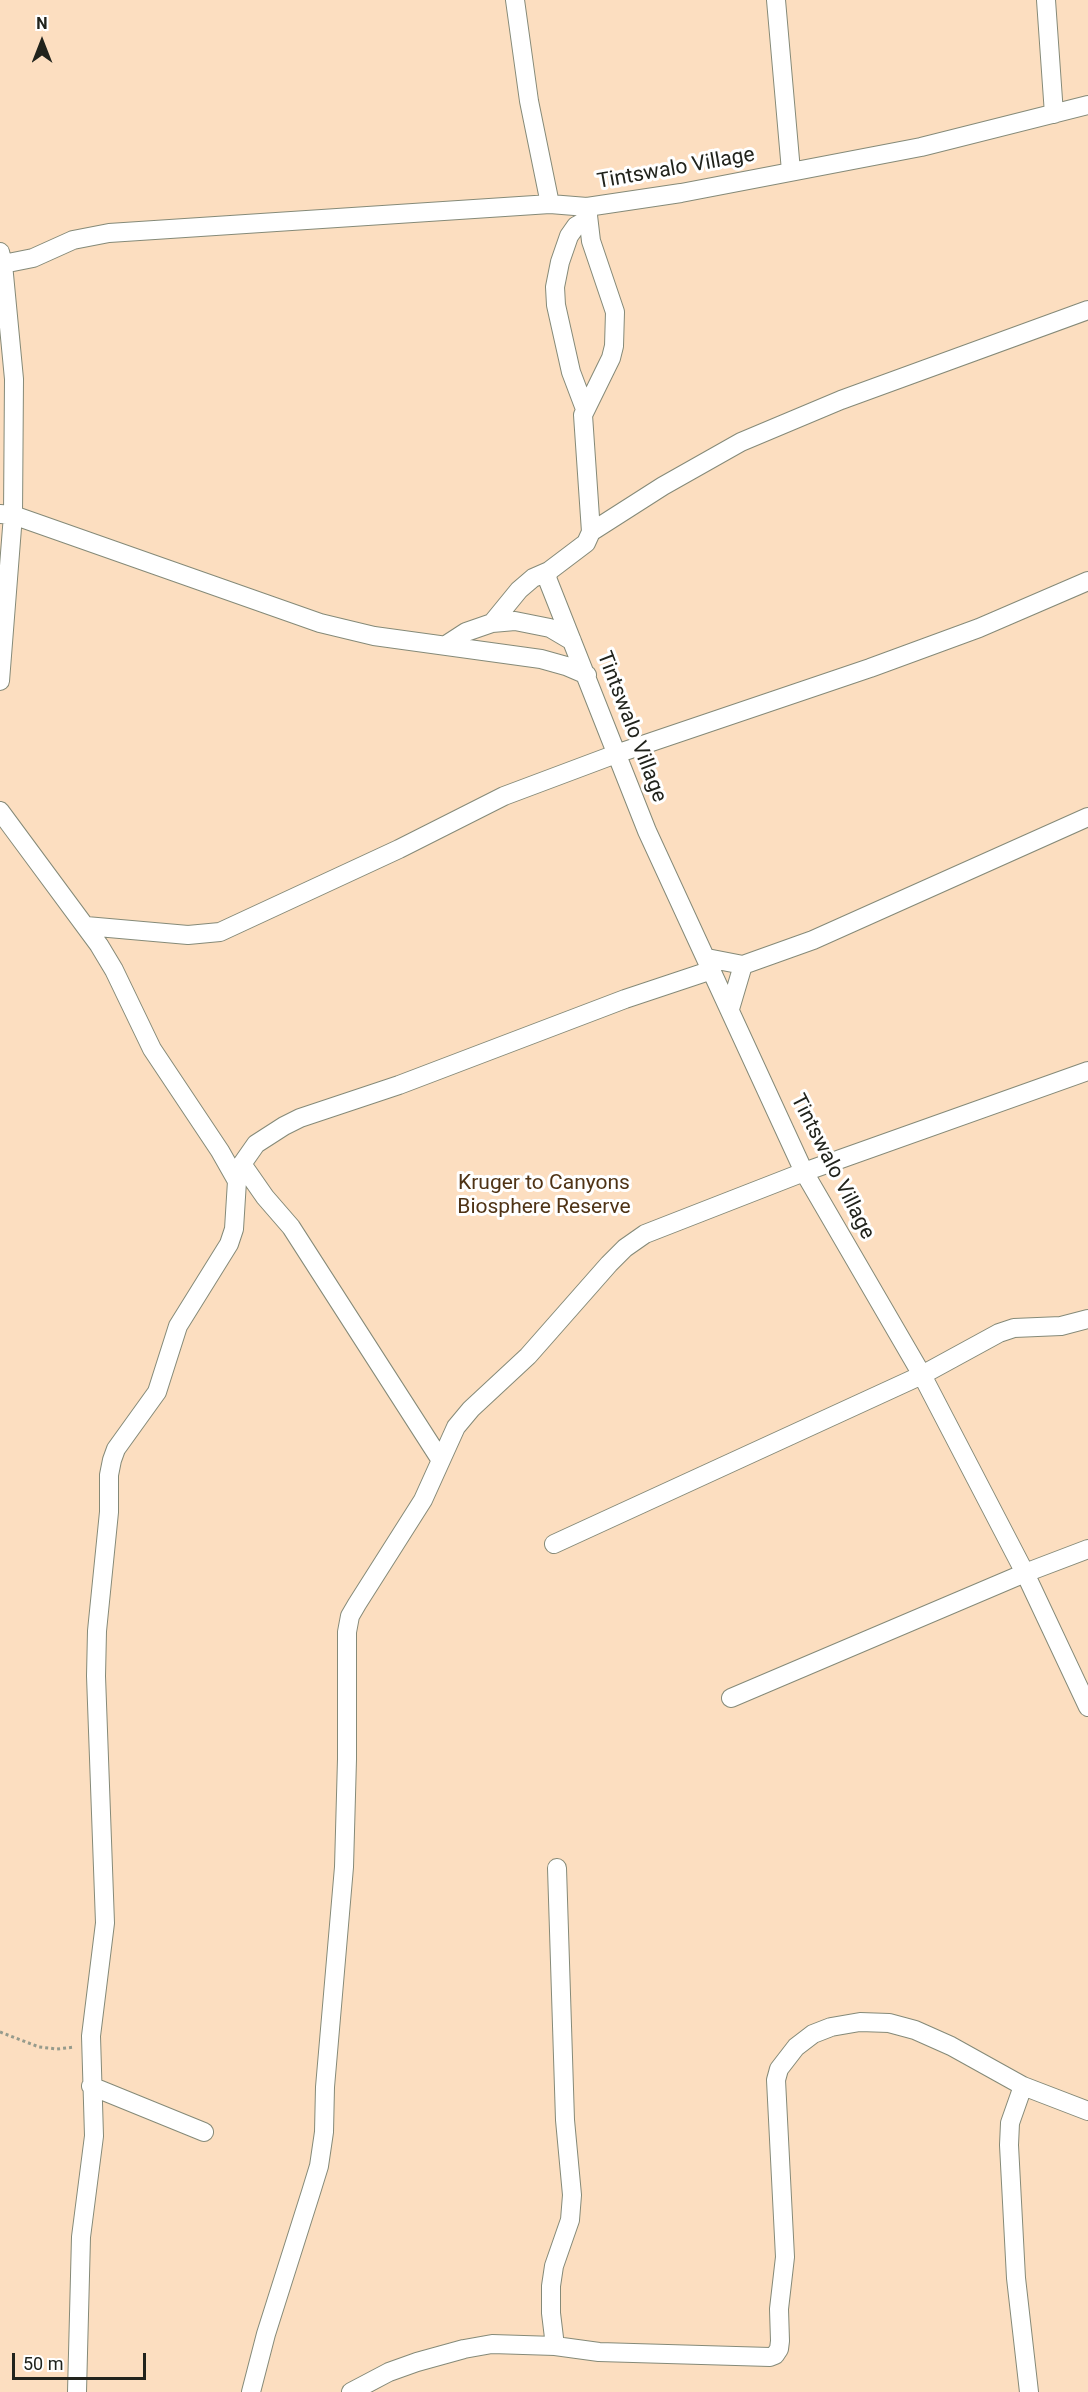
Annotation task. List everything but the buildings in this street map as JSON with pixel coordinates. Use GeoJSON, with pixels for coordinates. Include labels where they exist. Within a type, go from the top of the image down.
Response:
{"type":"FeatureCollection","features":[{"type":"Feature","properties":{"kind":"street"},"geometry":{"type":"LineString","coordinates":[[515,0],[529,101],[550,204]]}},
{"type":"Feature","properties":{"kind":"street"},"geometry":{"type":"LineString","coordinates":[[776,0],[791,171]]}},
{"type":"Feature","properties":{"kind":"street"},"geometry":{"type":"LineString","coordinates":[[1046,0],[1054,114]]}},
{"type":"Feature","properties":{"kind":"street","name":"Tintswalo Village"},"geometry":{"type":"LineString","coordinates":[[591,532],[582,424],[585,408],[611,358],[615,326],[612,302],[591,241],[587,214],[681,193],[921,147],[1088,105]]}},
{"type":"Feature","properties":{"kind":"street"},"geometry":{"type":"LineString","coordinates":[[0,681],[14,379],[6,360],[2,258],[33,258],[73,240],[109,233],[550,204],[587,214],[569,236],[555,287],[556,305],[565,346],[578,395],[585,408]]}},
{"type":"Feature","properties":{"kind":"street"},"geometry":{"type":"LineString","coordinates":[[492,623],[532,578],[549,571],[586,543],[591,532],[663,486],[741,442],[841,400],[1088,310]]}},
{"type":"Feature","properties":{"kind":"street"},"geometry":{"type":"LineString","coordinates":[[7,514],[320,623],[374,636],[541,659],[587,675]]}},
{"type":"Feature","properties":{"kind":"street","name":"Tintswalo Village"},"geometry":{"type":"LineString","coordinates":[[549,571],[550,587],[587,675],[647,831],[804,1172],[922,1375],[1025,1572],[1088,1707]]}},
{"type":"Feature","properties":{"kind":"street"},"geometry":{"type":"LineString","coordinates":[[86,926],[188,935],[220,932],[399,849],[504,796],[616,754],[979,628],[1088,581]]}},
{"type":"Feature","properties":{"kind":"street"},"geometry":{"type":"LineString","coordinates":[[446,645],[466,632],[492,623],[515,621],[550,628],[573,641]]}},
{"type":"Feature","properties":{"kind":"street"},"geometry":{"type":"LineString","coordinates":[[0,811],[86,926],[114,970],[152,1050],[215,1144],[291,1227],[440,1459]]}},
{"type":"Feature","properties":{"kind":"street"},"geometry":{"type":"LineString","coordinates":[[77,2392],[81,2237],[94,2136],[91,2036],[105,1923],[96,1676],[112,1460],[121,1442],[158,1392],[178,1326],[229,1244],[234,1229],[239,1172],[256,1144],[284,1125],[300,1118],[399,1085],[625,999],[709,964],[743,965],[813,940],[1088,818]]}},
{"type":"Feature","properties":{"kind":"street"},"geometry":{"type":"LineString","coordinates":[[730,1009],[743,965]]}},
{"type":"Feature","properties":{"kind":"street"},"geometry":{"type":"LineString","coordinates":[[251,2392],[266,2334],[319,2166],[324,2132],[325,2087],[344,1868],[347,1759],[346,1632],[357,1604],[423,1500],[456,1427],[471,1409],[528,1356],[626,1248],[645,1234],[804,1172],[1088,1071]]}},
{"type":"Feature","properties":{"kind":"street"},"geometry":{"type":"LineString","coordinates":[[554,1544],[922,1375],[1006,1330],[1061,1326],[1088,1319]]}},
{"type":"Feature","properties":{"kind":"street"},"geometry":{"type":"LineString","coordinates":[[731,1698],[1025,1572],[1088,1549]]}},
{"type":"Feature","properties":{"kind":"street"},"geometry":{"type":"LineString","coordinates":[[555,2346],[551,2286],[554,2266],[570,2220],[572,2195],[565,2120],[557,1868]]}},
{"type":"Feature","properties":{"kind":"street"},"geometry":{"type":"LineString","coordinates":[[351,2392],[389,2372],[464,2349],[492,2344],[555,2346],[599,2352],[770,2357],[775,2355],[780,2342],[779,2309],[785,2257],[776,2080],[779,2069],[796,2047],[813,2034],[831,2027],[860,2022],[889,2022],[915,2030],[951,2046],[1023,2086],[1088,2111]]}},
{"type":"Feature","properties":{"kind":"street"},"geometry":{"type":"LineString","coordinates":[[92,2086],[204,2132]]}},
{"type":"Feature","properties":{"kind":"street"},"geometry":{"type":"LineString","coordinates":[[1023,2086],[1010,2123],[1010,2145],[1016,2278],[1029,2392]]}},
{"type":"Feature","properties":{"kind":"path"},"geometry":{"type":"LineString","coordinates":[[0,2032],[39,2047],[57,2049],[79,2046],[91,2036]]}},
{"type":"Feature","properties":{"kind":"green space","name":"Kruger to Canyons Biosphere Reserve"},"geometry":{"type":"Polygon","coordinates":[[[0,0],[1088,0],[1088,2392],[0,2392],[0,0]]]}}]}
